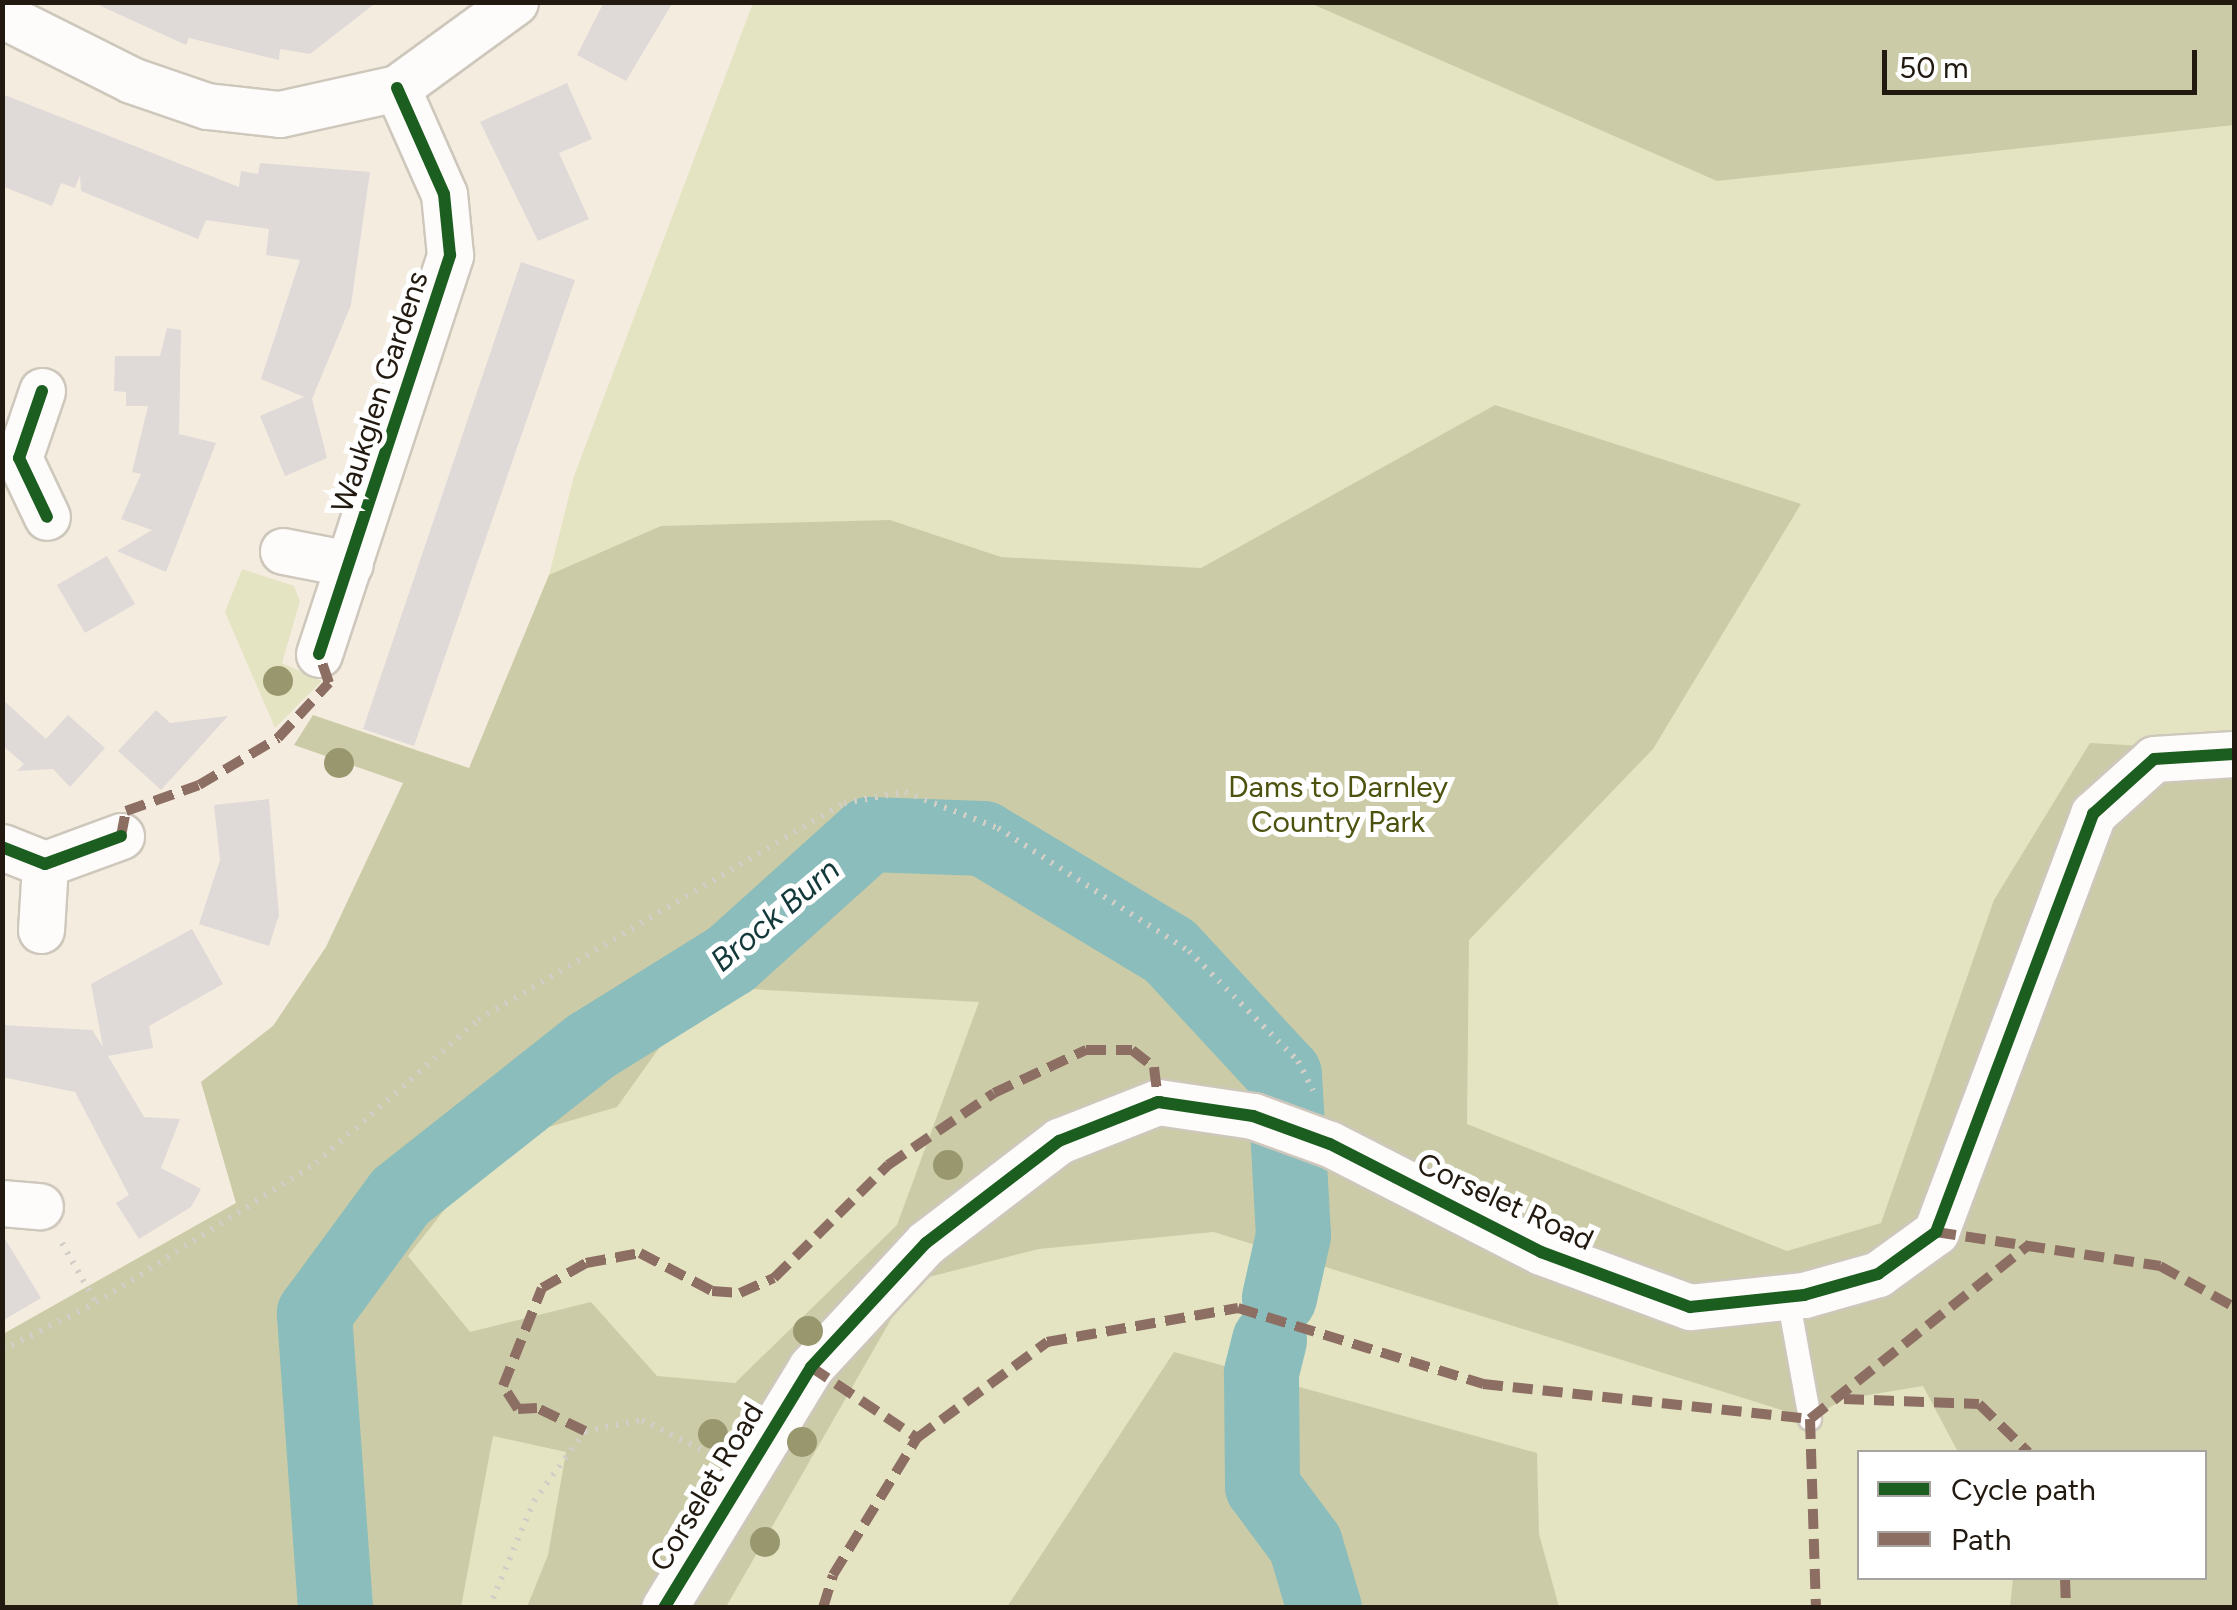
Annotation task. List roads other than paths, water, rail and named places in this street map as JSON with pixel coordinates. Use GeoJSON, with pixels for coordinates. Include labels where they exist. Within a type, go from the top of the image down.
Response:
{"type":"FeatureCollection","features":[{"type":"Feature","properties":{"kind":"street"},"geometry":{"type":"LineString","coordinates":[[2,16],[131,80],[208,106],[280,114],[397,88],[515,2]]}},
{"type":"Feature","properties":{"kind":"street","name":"Waukglen Gardens"},"geometry":{"type":"LineString","coordinates":[[319,654],[450,256],[444,194],[397,88]]}},
{"type":"Feature","properties":{"kind":"street"},"geometry":{"type":"LineString","coordinates":[[42,392],[11,455],[48,517]]}},
{"type":"Feature","properties":{"kind":"street"},"geometry":{"type":"LineString","coordinates":[[283,550],[350,564]]}},
{"type":"Feature","properties":{"kind":"street","name":"Corselet Road"},"geometry":{"type":"LineString","coordinates":[[664,1608],[743,1470],[811,1367],[926,1244],[1060,1140],[1158,1102],[1253,1116],[1338,1149],[1541,1252],[1690,1307],[1788,1297],[1878,1274],[1936,1232],[2093,814],[2154,759],[2234,754]]}},
{"type":"Feature","properties":{"kind":"street"},"geometry":{"type":"LineString","coordinates":[[2,847],[45,864],[121,836]]}},
{"type":"Feature","properties":{"kind":"street"},"geometry":{"type":"LineString","coordinates":[[41,930],[45,864]]}},
{"type":"Feature","properties":{"kind":"lane"},"geometry":{"type":"LineString","coordinates":[[1788,1297],[1810,1419]]}},
{"type":"Feature","properties":{"kind":"waterway","name":"Brock Burn"},"geometry":{"type":"LineString","coordinates":[[335,1608],[314,1313],[400,1196],[590,1046],[730,959],[869,834],[983,838],[1169,950],[1284,1074],[1293,1235],[1279,1297]]}},
{"type":"Feature","properties":{"kind":"waterway","name":"Brock Burn"},"geometry":{"type":"LineString","coordinates":[[1269,1340],[1261,1373],[1262,1486],[1305,1544],[1324,1608]]}},
{"type":"Feature","properties":{"kind":"park label","name":"Dams to Darnley Country Park"},"geometry":{"type":"Point","coordinates":[1338,804]}}]}
